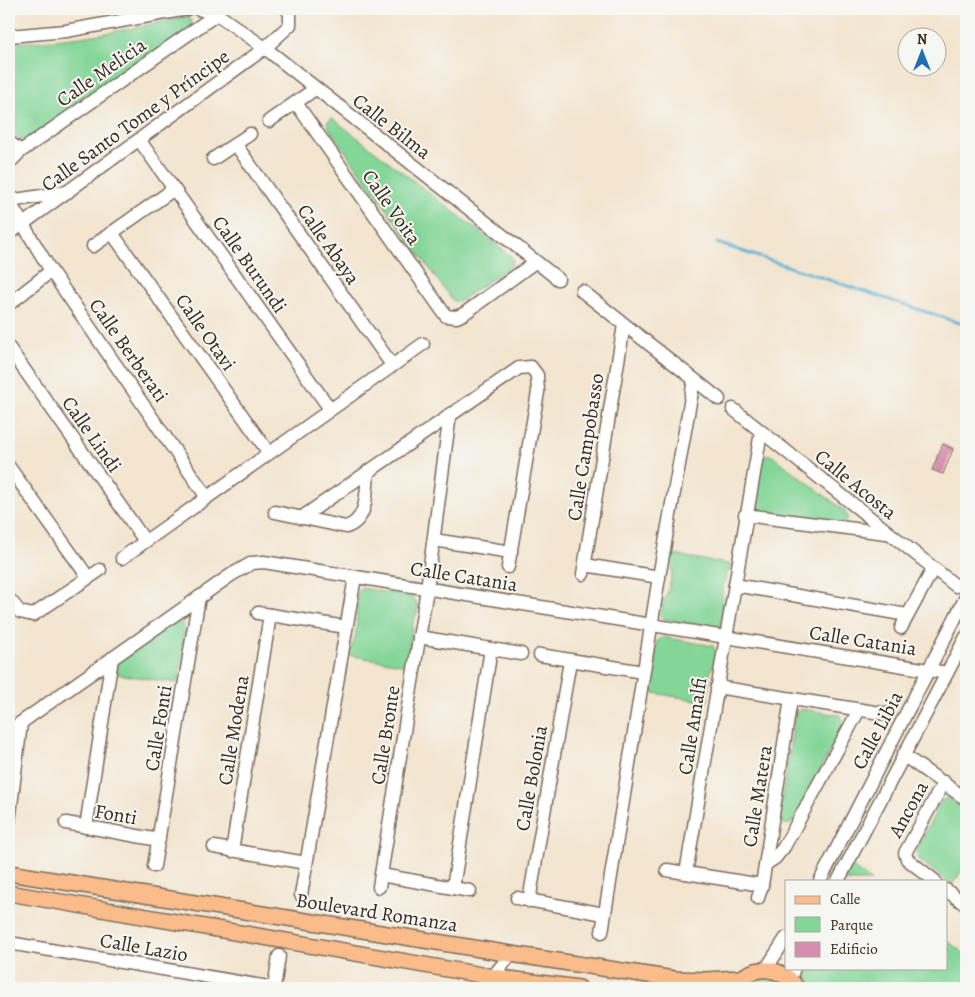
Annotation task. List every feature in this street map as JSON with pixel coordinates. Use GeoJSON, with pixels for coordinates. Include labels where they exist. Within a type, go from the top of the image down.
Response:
{"type":"FeatureCollection","features":[{"type":"Feature","properties":{"kind":"main road","name":"Boulevard Romanza"},"geometry":{"type":"LineString","coordinates":[[9,873],[674,979],[736,983],[748,973],[766,969]]}},
{"type":"Feature","properties":{"kind":"main road"},"geometry":{"type":"LineString","coordinates":[[9,893],[489,982],[579,988]]}},
{"type":"Feature","properties":{"kind":"main road"},"geometry":{"type":"LineString","coordinates":[[766,969],[774,970],[793,978]]}},
{"type":"Feature","properties":{"kind":"street"},"geometry":{"type":"LineString","coordinates":[[9,36],[66,31],[186,9]]}},
{"type":"Feature","properties":{"kind":"street","name":"Calle Bilma"},"geometry":{"type":"LineString","coordinates":[[198,9],[217,14],[265,48],[558,279]]}},
{"type":"Feature","properties":{"kind":"street","name":"Calle Santo Tome y Príncipe"},"geometry":{"type":"LineString","coordinates":[[9,234],[140,141],[265,48],[290,25],[291,20],[287,9]]}},
{"type":"Feature","properties":{"kind":"street","name":"Calle Melicia"},"geometry":{"type":"LineString","coordinates":[[9,163],[21,151],[217,14]]}},
{"type":"Feature","properties":{"kind":"street"},"geometry":{"type":"LineString","coordinates":[[269,121],[315,89]]}},
{"type":"Feature","properties":{"kind":"street","name":"Calle Voita"},"geometry":{"type":"LineString","coordinates":[[296,103],[443,312],[450,318],[465,313],[535,262]]}},
{"type":"Feature","properties":{"kind":"street"},"geometry":{"type":"LineString","coordinates":[[213,159],[250,134]]}},
{"type":"Feature","properties":{"kind":"street","name":"Calle Burundi"},"geometry":{"type":"LineString","coordinates":[[140,141],[330,409]]}},
{"type":"Feature","properties":{"kind":"street"},"geometry":{"type":"LineString","coordinates":[[9,142],[21,151]]}},
{"type":"Feature","properties":{"kind":"street","name":"Calle Abaya"},"geometry":{"type":"LineString","coordinates":[[236,145],[392,365]]}},
{"type":"Feature","properties":{"kind":"street"},"geometry":{"type":"LineString","coordinates":[[93,246],[174,189]]}},
{"type":"Feature","properties":{"kind":"street"},"geometry":{"type":"LineString","coordinates":[[9,201],[68,192]]}},
{"type":"Feature","properties":{"kind":"street","name":"Calle Berberati"},"geometry":{"type":"LineString","coordinates":[[9,201],[51,270],[206,496]]}},
{"type":"Feature","properties":{"kind":"street","name":"Calle Otavi"},"geometry":{"type":"LineString","coordinates":[[112,232],[269,453]]}},
{"type":"Feature","properties":{"kind":"street"},"geometry":{"type":"LineString","coordinates":[[9,304],[51,270]]}},
{"type":"Feature","properties":{"kind":"street"},"geometry":{"type":"LineString","coordinates":[[582,292],[719,399]]}},
{"type":"Feature","properties":{"kind":"street","name":"Calle Campobasso"},"geometry":{"type":"LineString","coordinates":[[624,325],[584,570],[659,577]]}},
{"type":"Feature","properties":{"kind":"street"},"geometry":{"type":"LineString","coordinates":[[122,558],[206,496],[423,344]]}},
{"type":"Feature","properties":{"kind":"street","name":"Calle Lindi"},"geometry":{"type":"LineString","coordinates":[[9,348],[145,541]]}},
{"type":"Feature","properties":{"kind":"street"},"geometry":{"type":"LineString","coordinates":[[301,518],[368,470],[519,368],[531,367],[537,375],[538,392],[508,567]]}},
{"type":"Feature","properties":{"kind":"street"},"geometry":{"type":"LineString","coordinates":[[602,932],[643,672],[694,380]]}},
{"type":"Feature","properties":{"kind":"street","name":"Calle Acosta"},"geometry":{"type":"LineString","coordinates":[[734,410],[956,586]]}},
{"type":"Feature","properties":{"kind":"street","name":"Calle Bronte"},"geometry":{"type":"LineString","coordinates":[[450,414],[427,589],[380,881],[453,888]]}},
{"type":"Feature","properties":{"kind":"street","name":"Calle Amalfi"},"geometry":{"type":"LineString","coordinates":[[686,873],[735,585],[745,515],[761,432]]}},
{"type":"Feature","properties":{"kind":"street"},"geometry":{"type":"LineString","coordinates":[[9,467],[94,574],[33,615],[20,612],[9,599]]}},
{"type":"Feature","properties":{"kind":"street"},"geometry":{"type":"LineString","coordinates":[[274,512],[346,527],[356,522],[364,511],[368,470]]}},
{"type":"Feature","properties":{"kind":"street"},"geometry":{"type":"LineString","coordinates":[[745,515],[888,533]]}},
{"type":"Feature","properties":{"kind":"street"},"geometry":{"type":"LineString","coordinates":[[434,540],[511,552]]}},
{"type":"Feature","properties":{"kind":"street","name":"Calle Catania"},"geometry":{"type":"LineString","coordinates":[[9,731],[199,597],[252,563],[264,562],[947,672]]}},
{"type":"Feature","properties":{"kind":"street"},"geometry":{"type":"LineString","coordinates":[[901,628],[933,569]]}},
{"type":"Feature","properties":{"kind":"street"},"geometry":{"type":"LineString","coordinates":[[301,895],[355,577]]}},
{"type":"Feature","properties":{"kind":"street"},"geometry":{"type":"LineString","coordinates":[[735,585],[907,615]]}},
{"type":"Feature","properties":{"kind":"street","name":"Calle Fonti"},"geometry":{"type":"LineString","coordinates":[[154,866],[199,597]]}},
{"type":"Feature","properties":{"kind":"street","name":"Calle Libia"},"geometry":{"type":"LineString","coordinates":[[821,880],[931,670],[966,597]]}},
{"type":"Feature","properties":{"kind":"street","name":"Calle Modena"},"geometry":{"type":"LineString","coordinates":[[232,851],[264,614],[346,627]]}},
{"type":"Feature","properties":{"kind":"street"},"geometry":{"type":"LineString","coordinates":[[419,637],[521,654]]}},
{"type":"Feature","properties":{"kind":"street","name":"Calle Libia"},"geometry":{"type":"LineString","coordinates":[[839,880],[966,637]]}},
{"type":"Feature","properties":{"kind":"street"},"geometry":{"type":"LineString","coordinates":[[470,891],[453,888],[491,650]]}},
{"type":"Feature","properties":{"kind":"street"},"geometry":{"type":"LineString","coordinates":[[540,655],[643,672]]}},
{"type":"Feature","properties":{"kind":"street"},"geometry":{"type":"LineString","coordinates":[[86,827],[112,658]]}},
{"type":"Feature","properties":{"kind":"street","name":"Calle Bolonia"},"geometry":{"type":"LineString","coordinates":[[570,661],[523,899],[604,914]]}},
{"type":"Feature","properties":{"kind":"street"},"geometry":{"type":"LineString","coordinates":[[718,687],[887,714]]}},
{"type":"Feature","properties":{"kind":"street","name":"Calle Matera"},"geometry":{"type":"LineString","coordinates":[[758,898],[766,864],[791,699]]}},
{"type":"Feature","properties":{"kind":"street"},"geometry":{"type":"LineString","coordinates":[[766,864],[775,858],[784,847],[859,710]]}},
{"type":"Feature","properties":{"kind":"street"},"geometry":{"type":"LineString","coordinates":[[9,817],[21,723]]}},
{"type":"Feature","properties":{"kind":"street"},"geometry":{"type":"LineString","coordinates":[[904,755],[966,799]]}},
{"type":"Feature","properties":{"kind":"street","name":"Ancona"},"geometry":{"type":"LineString","coordinates":[[934,880],[907,859],[905,853],[944,782]]}},
{"type":"Feature","properties":{"kind":"street","name":"Fonti"},"geometry":{"type":"LineString","coordinates":[[66,824],[159,840]]}},
{"type":"Feature","properties":{"kind":"street"},"geometry":{"type":"LineString","coordinates":[[214,848],[306,864]]}},
{"type":"Feature","properties":{"kind":"street"},"geometry":{"type":"LineString","coordinates":[[667,870],[762,885]]}},
{"type":"Feature","properties":{"kind":"street"},"geometry":{"type":"LineString","coordinates":[[948,892],[966,905]]}},
{"type":"Feature","properties":{"kind":"street"},"geometry":{"type":"LineString","coordinates":[[766,969],[785,940]]}},
{"type":"Feature","properties":{"kind":"street","name":"Calle Lazio"},"geometry":{"type":"LineString","coordinates":[[9,943],[274,988],[279,956]]}},
{"type":"Feature","properties":{"kind":"street"},"geometry":{"type":"LineString","coordinates":[[489,982],[511,954]]}},
{"type":"Feature","properties":{"kind":"green space"},"geometry":{"type":"Polygon","coordinates":[[[186,16],[191,20],[192,26],[27,144],[9,130],[9,43],[54,40],[98,34],[186,16]]]}},
{"type":"Feature","properties":{"kind":"green space"},"geometry":{"type":"Polygon","coordinates":[[[332,118],[511,256],[513,260],[511,266],[458,302],[452,300],[330,130],[327,122],[332,118]]]}},
{"type":"Feature","properties":{"kind":"green space"},"geometry":{"type":"Polygon","coordinates":[[[766,455],[771,455],[845,511],[848,517],[843,525],[757,511],[753,505],[761,459],[766,455]]]}},
{"type":"Feature","properties":{"kind":"green space"},"geometry":{"type":"Polygon","coordinates":[[[670,554],[733,565],[728,572],[723,586],[721,624],[715,628],[663,619],[660,615],[671,579],[672,566],[670,554]]]}},
{"type":"Feature","properties":{"kind":"green space"},"geometry":{"type":"Polygon","coordinates":[[[362,588],[413,597],[419,608],[413,622],[407,665],[347,655],[356,632],[357,594],[362,588]]]}},
{"type":"Feature","properties":{"kind":"green space"},"geometry":{"type":"Polygon","coordinates":[[[181,621],[184,642],[177,683],[116,674],[118,662],[173,622],[181,621]]]}},
{"type":"Feature","properties":{"kind":"green space"},"geometry":{"type":"Polygon","coordinates":[[[663,637],[713,646],[716,657],[710,673],[707,702],[648,692],[656,662],[656,642],[663,637]]]}},
{"type":"Feature","properties":{"kind":"green space"},"geometry":{"type":"Polygon","coordinates":[[[801,709],[840,715],[843,725],[795,819],[790,824],[784,824],[779,818],[795,714],[801,709]]]}},
{"type":"Feature","properties":{"kind":"green space"},"geometry":{"type":"Polygon","coordinates":[[[947,798],[966,811],[966,865],[952,885],[948,880],[917,858],[916,851],[941,801],[947,798]]]}},
{"type":"Feature","properties":{"kind":"green space"},"geometry":{"type":"Polygon","coordinates":[[[850,865],[870,880],[842,880],[850,865]]]}},
{"type":"Feature","properties":{"kind":"green space"},"geometry":{"type":"Polygon","coordinates":[[[948,942],[966,955],[966,988],[808,988],[802,979],[801,970],[948,970],[948,942]]]}},
{"type":"Feature","properties":{"kind":"green space"},"geometry":{"type":"Polygon","coordinates":[[[759,979],[776,981],[784,988],[742,988],[759,979]]]}},
{"type":"Feature","properties":{"kind":"building"},"geometry":{"type":"Polygon","coordinates":[[[943,444],[953,449],[943,474],[932,470],[943,444]]]}},
{"type":"Feature","properties":{"kind":"waterway"},"geometry":{"type":"LineString","coordinates":[[717,243],[966,325]]}}]}
